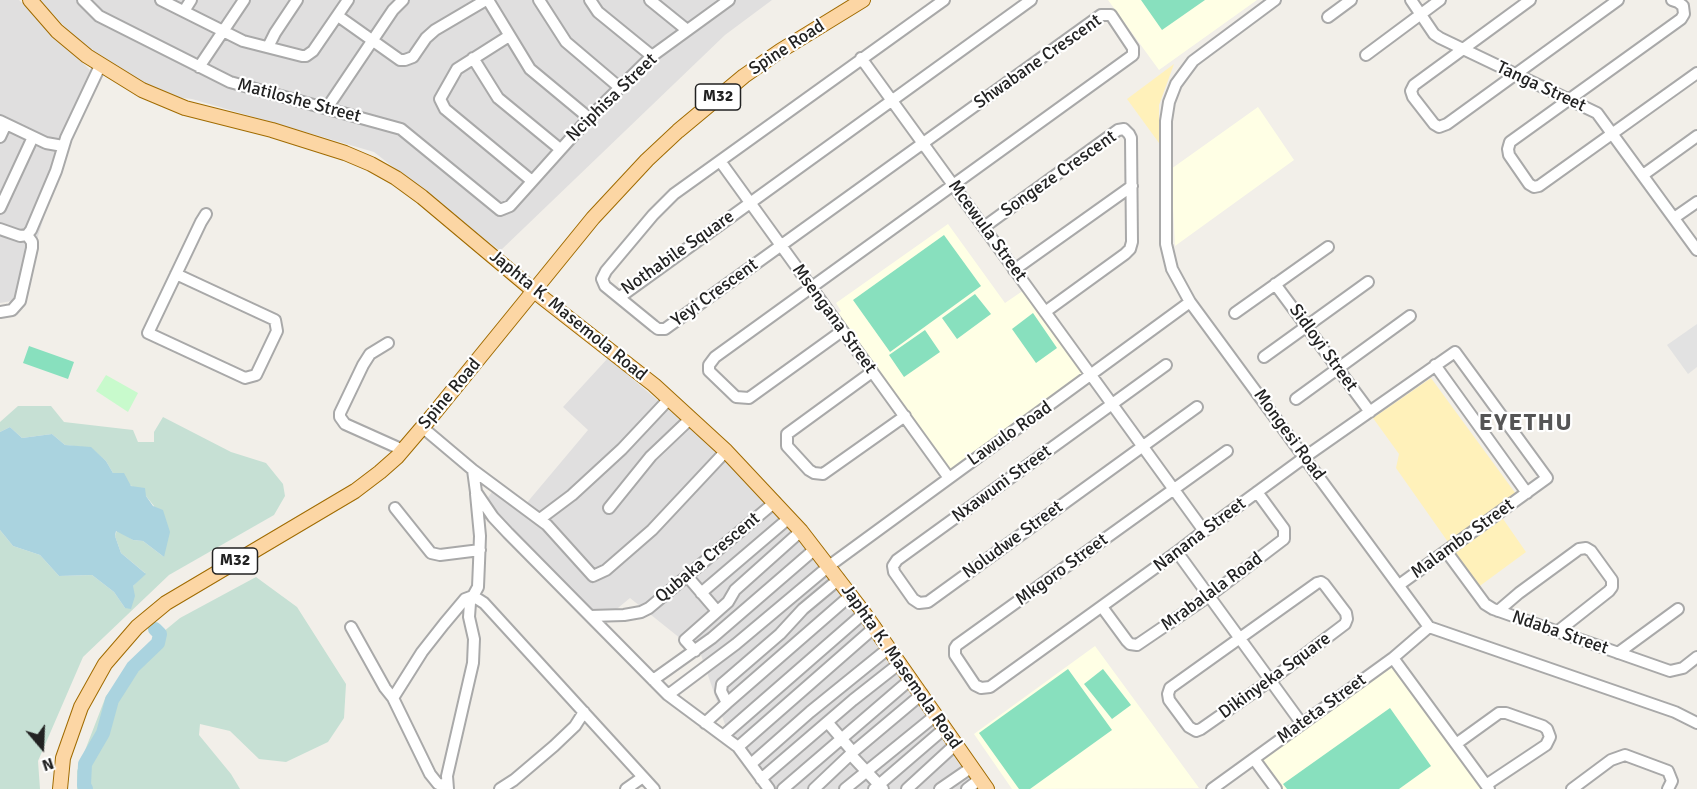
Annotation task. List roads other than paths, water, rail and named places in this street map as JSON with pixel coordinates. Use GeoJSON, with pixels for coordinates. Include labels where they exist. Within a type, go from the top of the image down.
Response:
{"type":"FeatureCollection","features":[{"type":"Feature","properties":{"kind":"main road","name":"Japhta K. Masemola Road"},"geometry":{"type":"LineString","coordinates":[[30,0],[57,31],[100,66],[142,90],[171,103],[329,147],[371,164],[396,178],[669,399],[726,451],[801,531],[875,627],[984,784]]}},
{"type":"Feature","properties":{"kind":"main road","name":"Spine Road"},"geometry":{"type":"LineString","coordinates":[[60,789],[63,758],[81,707],[105,664],[137,627],[166,603],[368,482],[403,450],[619,188],[678,130],[744,76],[863,0]]}},
{"type":"Feature","properties":{"kind":"street","name":"Matiloshe Street"},"geometry":{"type":"LineString","coordinates":[[83,0],[99,16],[230,82],[401,129],[497,209],[507,209]]}},
{"type":"Feature","properties":{"kind":"street"},"geometry":{"type":"LineString","coordinates":[[161,0],[243,41],[298,56],[306,56],[313,51],[348,0]]}},
{"type":"Feature","properties":{"kind":"street"},"geometry":{"type":"LineString","coordinates":[[184,11],[191,0]]}},
{"type":"Feature","properties":{"kind":"street"},"geometry":{"type":"LineString","coordinates":[[199,67],[244,0]]}},
{"type":"Feature","properties":{"kind":"street"},"geometry":{"type":"LineString","coordinates":[[268,47],[297,0]]}},
{"type":"Feature","properties":{"kind":"street"},"geometry":{"type":"LineString","coordinates":[[327,108],[393,10],[403,0]]}},
{"type":"Feature","properties":{"kind":"street"},"geometry":{"type":"LineString","coordinates":[[338,16],[400,60],[409,60],[435,30],[487,0],[530,69],[589,118]]}},
{"type":"Feature","properties":{"kind":"street"},"geometry":{"type":"LineString","coordinates":[[539,0],[566,42],[619,87]]}},
{"type":"Feature","properties":{"kind":"street"},"geometry":{"type":"LineString","coordinates":[[590,0],[598,12],[652,56]]}},
{"type":"Feature","properties":{"kind":"street"},"geometry":{"type":"LineString","coordinates":[[650,0],[687,30]]}},
{"type":"Feature","properties":{"kind":"street","name":"Nothabile Square"},"geometry":{"type":"LineString","coordinates":[[944,0],[666,201],[606,271],[603,282],[620,297],[1031,0]]}},
{"type":"Feature","properties":{"kind":"street","name":"Mongesi Road"},"geometry":{"type":"LineString","coordinates":[[1275,0],[1193,61],[1176,84],[1169,102],[1166,121],[1166,244],[1172,269],[1190,302],[1430,627]]}},
{"type":"Feature","properties":{"kind":"street"},"geometry":{"type":"LineString","coordinates":[[1328,17],[1351,0]]}},
{"type":"Feature","properties":{"kind":"street","name":"Tanga Street"},"geometry":{"type":"LineString","coordinates":[[1411,0],[1436,35],[1597,113],[1697,250]]}},
{"type":"Feature","properties":{"kind":"street"},"geometry":{"type":"LineString","coordinates":[[1366,55],[1440,0]]}},
{"type":"Feature","properties":{"kind":"street"},"geometry":{"type":"LineString","coordinates":[[1530,0],[1416,83],[1411,92],[1434,124],[1439,127],[1447,124],[1618,0]]}},
{"type":"Feature","properties":{"kind":"street"},"geometry":{"type":"LineString","coordinates":[[1672,0],[1683,6],[1684,14],[1681,18],[1510,142],[1509,155],[1529,184],[1534,187],[1539,186],[1697,73]]}},
{"type":"Feature","properties":{"kind":"street","name":"Nciphisa Street"},"geometry":{"type":"LineString","coordinates":[[507,209],[619,87],[652,56],[723,1]]}},
{"type":"Feature","properties":{"kind":"street","name":"Shwabane Crescent"},"geometry":{"type":"LineString","coordinates":[[781,245],[1101,15],[1110,15],[1133,48],[1133,55],[715,357],[709,365],[712,375],[736,397],[749,398],[842,331]]}},
{"type":"Feature","properties":{"kind":"street"},"geometry":{"type":"LineString","coordinates":[[509,36],[457,69],[440,95],[440,102],[445,110],[532,181]]}},
{"type":"Feature","properties":{"kind":"street"},"geometry":{"type":"LineString","coordinates":[[473,58],[498,98],[560,149]]}},
{"type":"Feature","properties":{"kind":"street","name":"Mcewula Street"},"geometry":{"type":"LineString","coordinates":[[861,58],[1204,531]]}},
{"type":"Feature","properties":{"kind":"street"},"geometry":{"type":"LineString","coordinates":[[0,229],[20,236],[27,235],[31,230],[56,171],[63,146],[100,66]]}},
{"type":"Feature","properties":{"kind":"street"},"geometry":{"type":"LineString","coordinates":[[0,136],[3,122],[46,143],[63,146]]}},
{"type":"Feature","properties":{"kind":"street","name":"Songeze Crescent"},"geometry":{"type":"LineString","coordinates":[[984,227],[1118,130],[1124,129],[1131,138],[1132,242],[1130,249],[1045,312]]}},
{"type":"Feature","properties":{"kind":"street"},"geometry":{"type":"LineString","coordinates":[[1643,176],[1697,136]]}},
{"type":"Feature","properties":{"kind":"street"},"geometry":{"type":"LineString","coordinates":[[0,208],[33,137]]}},
{"type":"Feature","properties":{"kind":"street","name":"Msengana Street"},"geometry":{"type":"LineString","coordinates":[[720,161],[949,478]]}},
{"type":"Feature","properties":{"kind":"street"},"geometry":{"type":"LineString","coordinates":[[1014,270],[1132,186]]}},
{"type":"Feature","properties":{"kind":"street"},"geometry":{"type":"LineString","coordinates":[[1674,218],[1697,202]]}},
{"type":"Feature","properties":{"kind":"street"},"geometry":{"type":"LineString","coordinates":[[176,274],[275,320],[277,331],[256,375],[245,378],[148,333],[176,274],[206,214]]}},
{"type":"Feature","properties":{"kind":"street"},"geometry":{"type":"LineString","coordinates":[[0,312],[12,310],[20,302],[32,248],[32,242],[27,235]]}},
{"type":"Feature","properties":{"kind":"street","name":"Yeyi Crescent"},"geometry":{"type":"LineString","coordinates":[[620,297],[658,329],[665,329],[781,245]]}},
{"type":"Feature","properties":{"kind":"street"},"geometry":{"type":"LineString","coordinates":[[1235,313],[1328,246]]}},
{"type":"Feature","properties":{"kind":"street"},"geometry":{"type":"LineString","coordinates":[[1264,357],[1368,282]]}},
{"type":"Feature","properties":{"kind":"street","name":"Sidloyi Street"},"geometry":{"type":"LineString","coordinates":[[1275,284],[1370,412]]}},
{"type":"Feature","properties":{"kind":"street","name":"Lawulo Road"},"geometry":{"type":"LineString","coordinates":[[668,695],[736,644],[829,566],[1190,302]]}},
{"type":"Feature","properties":{"kind":"street"},"geometry":{"type":"LineString","coordinates":[[1296,399],[1410,316]]}},
{"type":"Feature","properties":{"kind":"street"},"geometry":{"type":"LineString","coordinates":[[388,344],[370,354],[340,417],[345,424],[403,450]]}},
{"type":"Feature","properties":{"kind":"street","name":"Nanana Street"},"geometry":{"type":"LineString","coordinates":[[954,652],[975,685],[985,689],[1178,552],[1305,457],[1455,352]]}},
{"type":"Feature","properties":{"kind":"street","name":"Malambo Street"},"geometry":{"type":"LineString","coordinates":[[1399,585],[1547,478],[1455,352]]}},
{"type":"Feature","properties":{"kind":"street"},"geometry":{"type":"LineString","coordinates":[[1112,404],[1167,365]]}},
{"type":"Feature","properties":{"kind":"street","name":"Malambo Street"},"geometry":{"type":"LineString","coordinates":[[1435,366],[1527,493]]}},
{"type":"Feature","properties":{"kind":"street"},"geometry":{"type":"LineString","coordinates":[[872,372],[787,434],[787,446],[809,470],[823,474],[904,416]]}},
{"type":"Feature","properties":{"kind":"street"},"geometry":{"type":"LineString","coordinates":[[540,519],[586,482],[669,399]]}},
{"type":"Feature","properties":{"kind":"street","name":"Nxawuni Street"},"geometry":{"type":"LineString","coordinates":[[893,566],[897,560],[1112,404]]}},
{"type":"Feature","properties":{"kind":"street"},"geometry":{"type":"LineString","coordinates":[[1142,446],[1197,407]]}},
{"type":"Feature","properties":{"kind":"street"},"geometry":{"type":"LineString","coordinates":[[609,507],[651,456],[691,418]]}},
{"type":"Feature","properties":{"kind":"street"},"geometry":{"type":"LineString","coordinates":[[422,427],[473,470],[540,519],[567,546],[588,573],[596,576],[621,558],[658,524],[726,451]]}},
{"type":"Feature","properties":{"kind":"street","name":"Noludwe Street"},"geometry":{"type":"LineString","coordinates":[[893,566],[894,572],[913,599],[919,603],[926,603],[1142,446]]}},
{"type":"Feature","properties":{"kind":"street"},"geometry":{"type":"LineString","coordinates":[[1174,489],[1227,451]]}},
{"type":"Feature","properties":{"kind":"street"},"geometry":{"type":"LineString","coordinates":[[351,627],[393,698],[430,774],[438,784],[447,787],[447,776],[473,663],[474,639],[469,617],[470,603],[479,583],[480,550],[473,470]]}},
{"type":"Feature","properties":{"kind":"street","name":"Mkgoro Street"},"geometry":{"type":"LineString","coordinates":[[954,652],[957,645],[1174,489]]}},
{"type":"Feature","properties":{"kind":"street"},"geometry":{"type":"LineString","coordinates":[[476,492],[493,517],[508,533],[668,695],[738,747],[769,789]]}},
{"type":"Feature","properties":{"kind":"street","name":"Mrabalala Road"},"geometry":{"type":"LineString","coordinates":[[1102,607],[1127,641],[1137,645],[1209,596],[1284,539],[1284,529],[1257,492]]}},
{"type":"Feature","properties":{"kind":"street","name":"Qubaka Crescent"},"geometry":{"type":"LineString","coordinates":[[590,616],[640,612],[656,603],[775,502]]}},
{"type":"Feature","properties":{"kind":"street"},"geometry":{"type":"LineString","coordinates":[[395,508],[431,554],[480,550]]}},
{"type":"Feature","properties":{"kind":"street"},"geometry":{"type":"LineString","coordinates":[[701,593],[789,518]]}},
{"type":"Feature","properties":{"kind":"street"},"geometry":{"type":"LineString","coordinates":[[695,651],[685,640],[728,602],[735,590],[801,531]]}},
{"type":"Feature","properties":{"kind":"street"},"geometry":{"type":"LineString","coordinates":[[1498,611],[1579,549],[1586,548],[1591,551],[1611,580],[1612,587],[1557,632]]}},
{"type":"Feature","properties":{"kind":"street"},"geometry":{"type":"LineString","coordinates":[[653,680],[695,651],[815,549]]}},
{"type":"Feature","properties":{"kind":"street","name":"Ndaba Street"},"geometry":{"type":"LineString","coordinates":[[1446,551],[1485,604],[1498,611],[1675,671],[1697,657]]}},
{"type":"Feature","properties":{"kind":"street"},"geometry":{"type":"LineString","coordinates":[[1178,552],[1302,723]]}},
{"type":"Feature","properties":{"kind":"street"},"geometry":{"type":"LineString","coordinates":[[687,576],[717,611]]}},
{"type":"Feature","properties":{"kind":"street"},"geometry":{"type":"LineString","coordinates":[[727,704],[721,691],[722,684],[839,579]]}},
{"type":"Feature","properties":{"kind":"street","name":"Dikinyeka Square"},"geometry":{"type":"LineString","coordinates":[[1317,583],[1324,584],[1346,613],[1346,623],[1271,680],[1198,731],[1190,727],[1169,700],[1168,690],[1172,686],[1317,583]]}},
{"type":"Feature","properties":{"kind":"street"},"geometry":{"type":"LineString","coordinates":[[705,723],[851,595]]}},
{"type":"Feature","properties":{"kind":"street"},"geometry":{"type":"LineString","coordinates":[[393,698],[422,652],[465,599],[473,596]]}},
{"type":"Feature","properties":{"kind":"street"},"geometry":{"type":"LineString","coordinates":[[473,596],[484,603],[654,789]]}},
{"type":"Feature","properties":{"kind":"street"},"geometry":{"type":"LineString","coordinates":[[1618,653],[1678,609]]}},
{"type":"Feature","properties":{"kind":"street"},"geometry":{"type":"LineString","coordinates":[[724,735],[864,612]]}},
{"type":"Feature","properties":{"kind":"street"},"geometry":{"type":"LineString","coordinates":[[738,747],[875,627]]}},
{"type":"Feature","properties":{"kind":"street"},"geometry":{"type":"LineString","coordinates":[[1430,627],[1675,712],[1697,723]]}},
{"type":"Feature","properties":{"kind":"street","name":"Mateta Street"},"geometry":{"type":"LineString","coordinates":[[1212,789],[1393,658],[1430,627]]}},
{"type":"Feature","properties":{"kind":"street"},"geometry":{"type":"LineString","coordinates":[[751,764],[810,712],[889,648]]}},
{"type":"Feature","properties":{"kind":"street"},"geometry":{"type":"LineString","coordinates":[[1393,658],[1456,744],[1488,787],[1546,745],[1550,737],[1543,726],[1506,713],[1493,716],[1456,744]]}},
{"type":"Feature","properties":{"kind":"street"},"geometry":{"type":"LineString","coordinates":[[762,778],[900,663]]}},
{"type":"Feature","properties":{"kind":"street"},"geometry":{"type":"LineString","coordinates":[[783,789],[911,679]]}},
{"type":"Feature","properties":{"kind":"street"},"geometry":{"type":"LineString","coordinates":[[814,789],[922,694]]}},
{"type":"Feature","properties":{"kind":"street"},"geometry":{"type":"LineString","coordinates":[[500,789],[555,746],[575,726],[584,712]]}},
{"type":"Feature","properties":{"kind":"street"},"geometry":{"type":"LineString","coordinates":[[845,789],[936,715]]}},
{"type":"Feature","properties":{"kind":"street"},"geometry":{"type":"LineString","coordinates":[[828,723],[879,788],[945,728]]}},
{"type":"Feature","properties":{"kind":"street"},"geometry":{"type":"LineString","coordinates":[[907,789],[956,744]]}},
{"type":"Feature","properties":{"kind":"street"},"geometry":{"type":"LineString","coordinates":[[1572,789],[1611,760],[1625,755],[1668,771],[1672,781],[1668,789]]}},
{"type":"Feature","properties":{"kind":"street"},"geometry":{"type":"LineString","coordinates":[[1254,759],[1276,789]]}},
{"type":"Feature","properties":{"kind":"street"},"geometry":{"type":"LineString","coordinates":[[940,789],[972,767]]}},
{"type":"Feature","properties":{"kind":"street"},"geometry":{"type":"LineString","coordinates":[[626,789],[643,777]]}},
{"type":"Feature","properties":{"kind":"street"},"geometry":{"type":"LineString","coordinates":[[967,789],[984,784]]}},
{"type":"Feature","properties":{"kind":"water"},"geometry":{"type":"Polygon","coordinates":[[[10,427],[22,438],[52,434],[65,445],[91,447],[106,461],[113,473],[124,473],[131,486],[145,488],[146,496],[153,506],[163,510],[170,532],[164,557],[143,541],[133,540],[116,531],[115,536],[121,553],[146,574],[133,586],[135,596],[131,609],[125,608],[114,592],[92,575],[59,576],[40,555],[13,546],[0,530],[0,432],[10,427]]]}},
{"type":"Feature","properties":{"kind":"waterway"},"geometry":{"type":"LineString","coordinates":[[86,789],[84,785],[85,764],[103,733],[112,700],[133,667],[158,643],[160,634],[155,629]]}},
{"type":"Feature","properties":{"kind":"district","name":"EYETHU"},"geometry":{"type":"Point","coordinates":[1526,424]}}]}
